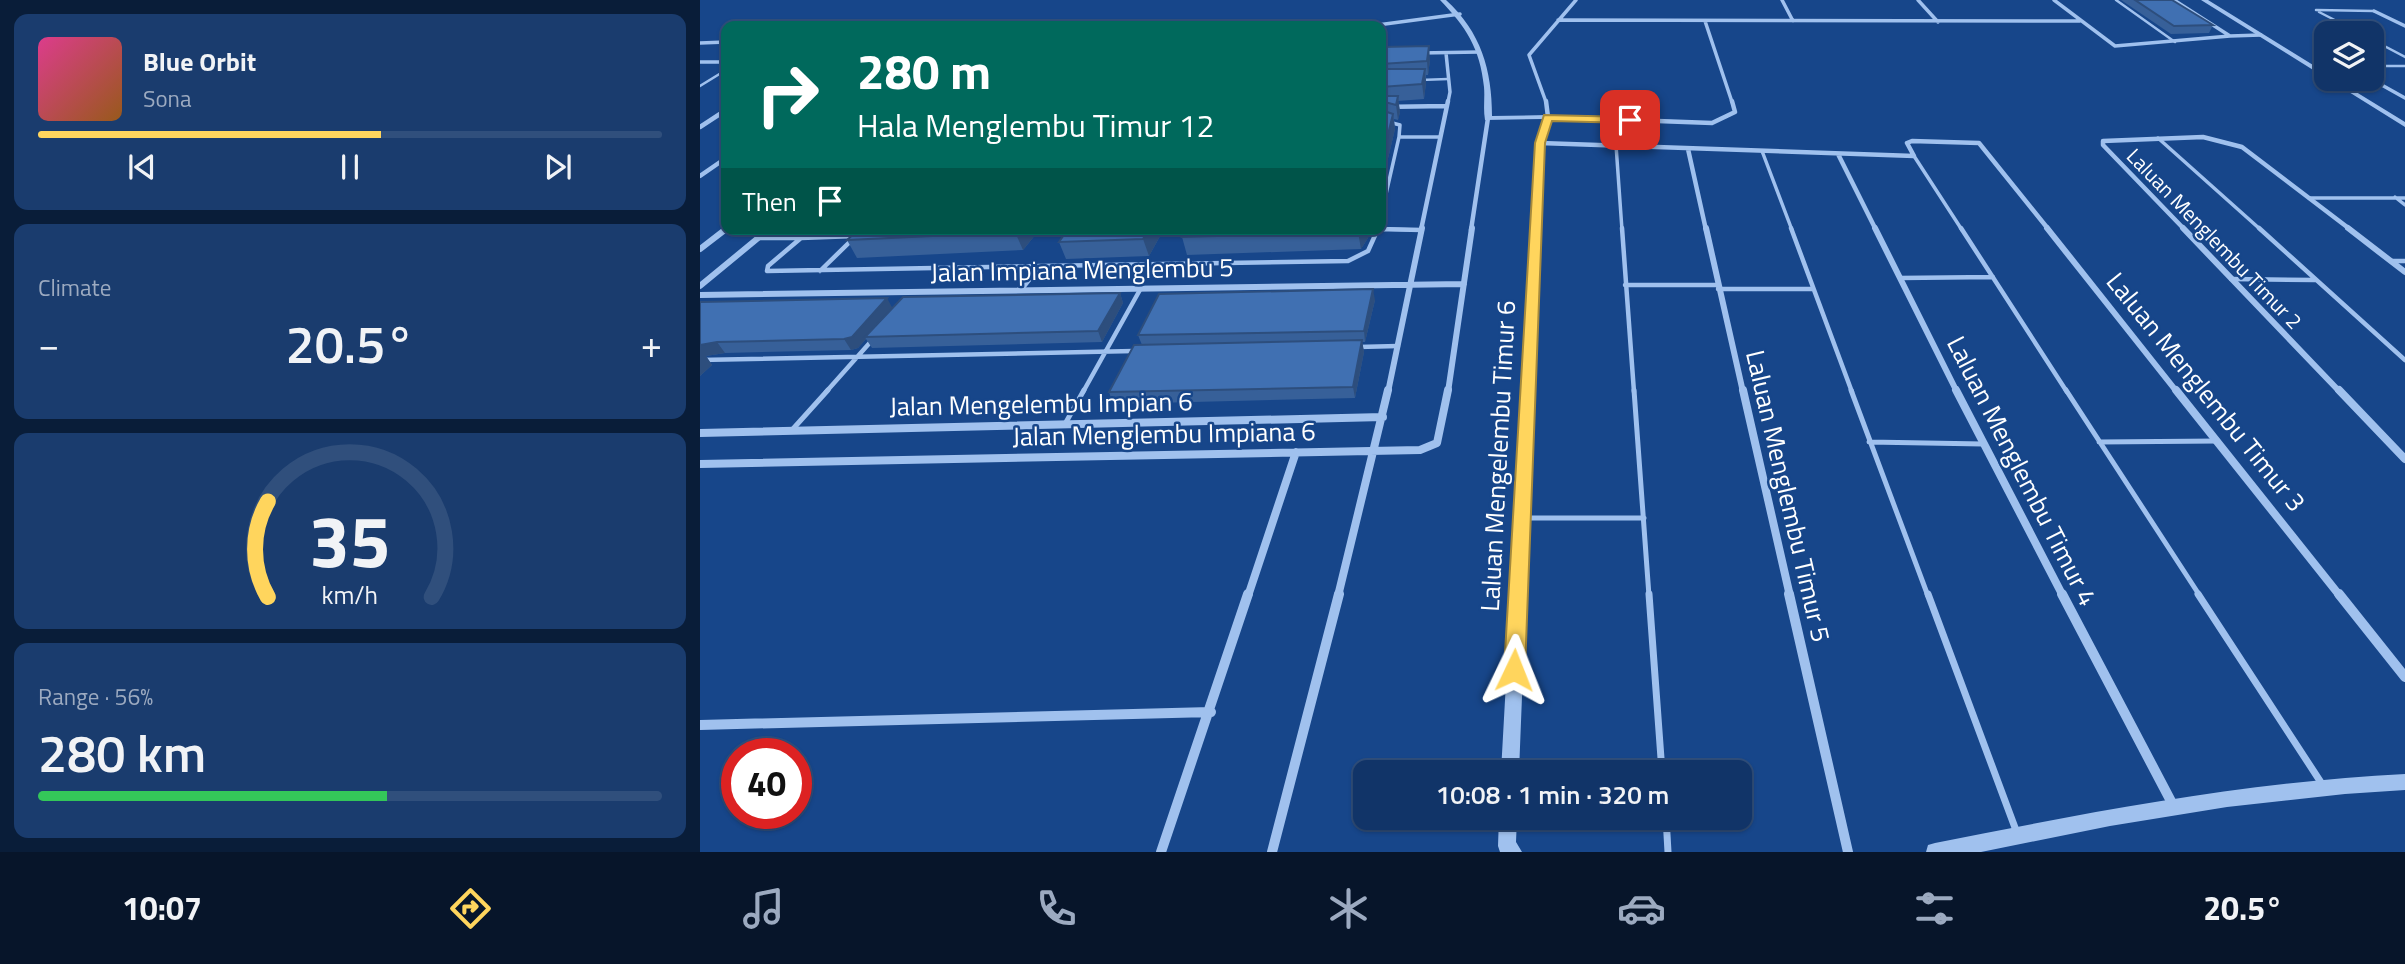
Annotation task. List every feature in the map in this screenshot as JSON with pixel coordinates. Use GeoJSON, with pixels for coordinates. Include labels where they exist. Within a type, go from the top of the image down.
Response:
{"type":"FeatureCollection","features":[{"type":"Feature","properties":{"kind":"street"},"geometry":{"type":"LineString","coordinates":[[1443,0],[1460,14],[1473,31],[1489,91],[1488,118],[1464,284]]}},
{"type":"Feature","properties":{"kind":"street"},"geometry":{"type":"LineString","coordinates":[[1576,0],[1529,55],[1548,104],[1548,117],[1540,143],[1914,156]]}},
{"type":"Feature","properties":{"kind":"street"},"geometry":{"type":"LineString","coordinates":[[1782,0],[1793,21]]}},
{"type":"Feature","properties":{"kind":"street"},"geometry":{"type":"LineString","coordinates":[[1918,0],[1938,22]]}},
{"type":"Feature","properties":{"kind":"street"},"geometry":{"type":"LineString","coordinates":[[2053,0],[2111,44],[2261,35]]}},
{"type":"Feature","properties":{"kind":"street"},"geometry":{"type":"LineString","coordinates":[[2174,0],[2230,36]]}},
{"type":"Feature","properties":{"kind":"street"},"geometry":{"type":"LineString","coordinates":[[2204,0],[2314,68]]}},
{"type":"Feature","properties":{"kind":"street"},"geometry":{"type":"LineString","coordinates":[[2374,11],[2405,26]]}},
{"type":"Feature","properties":{"kind":"street"},"geometry":{"type":"LineString","coordinates":[[1386,24],[1460,14]]}},
{"type":"Feature","properties":{"kind":"street"},"geometry":{"type":"LineString","coordinates":[[1558,20],[2080,21]]}},
{"type":"Feature","properties":{"kind":"street"},"geometry":{"type":"LineString","coordinates":[[1488,118],[1548,117],[1712,123],[1728,117],[1735,112],[1734,107],[1705,21]]}},
{"type":"Feature","properties":{"kind":"street"},"geometry":{"type":"LineString","coordinates":[[700,43],[721,42]]}},
{"type":"Feature","properties":{"kind":"street"},"geometry":{"type":"LineString","coordinates":[[1407,53],[1479,52]]}},
{"type":"Feature","properties":{"kind":"street"},"geometry":{"type":"LineString","coordinates":[[1272,852],[1376,449],[1412,284],[1446,106],[1446,53]]}},
{"type":"Feature","properties":{"kind":"street"},"geometry":{"type":"LineString","coordinates":[[700,62],[721,62]]}},
{"type":"Feature","properties":{"kind":"street"},"geometry":{"type":"LineString","coordinates":[[2384,86],[2405,98]]}},
{"type":"Feature","properties":{"kind":"street"},"geometry":{"type":"LineString","coordinates":[[2350,91],[2405,125]]}},
{"type":"Feature","properties":{"kind":"street"},"geometry":{"type":"LineString","coordinates":[[1386,107],[1446,106]]}},
{"type":"Feature","properties":{"kind":"street"},"geometry":{"type":"LineString","coordinates":[[700,127],[721,113]]}},
{"type":"Feature","properties":{"kind":"street","name":"Laluan Menglembu Timur 2"},"geometry":{"type":"LineString","coordinates":[[2309,198],[2242,147],[2203,137],[2108,139],[2103,145],[2405,459]]}},
{"type":"Feature","properties":{"kind":"street","name":"Laluan Menglembu Timur 3"},"geometry":{"type":"LineString","coordinates":[[1914,156],[1907,143],[1912,141],[1968,140],[1983,146],[2405,677]]}},
{"type":"Feature","properties":{"kind":"street","name":"Laluan Mengelembu Timur 6"},"geometry":{"type":"LineString","coordinates":[[1511,760],[1540,143]]}},
{"type":"Feature","properties":{"kind":"street","name":"Laluan Menglembu Timur 5"},"geometry":{"type":"LineString","coordinates":[[1688,149],[1848,852]]}},
{"type":"Feature","properties":{"kind":"street","name":"Laluan Menglembu Timur 4"},"geometry":{"type":"LineString","coordinates":[[1838,154],[1983,444],[2173,805]]}},
{"type":"Feature","properties":{"kind":"street"},"geometry":{"type":"LineString","coordinates":[[700,176],[721,161]]}},
{"type":"Feature","properties":{"kind":"street"},"geometry":{"type":"LineString","coordinates":[[2309,198],[2405,272]]}},
{"type":"Feature","properties":{"kind":"street"},"geometry":{"type":"LineString","coordinates":[[700,249],[721,233]]}},
{"type":"Feature","properties":{"kind":"street"},"geometry":{"type":"LineString","coordinates":[[700,286],[762,235]]}},
{"type":"Feature","properties":{"kind":"street","name":"Jalan Impiana Menglembu 5"},"geometry":{"type":"LineString","coordinates":[[700,295],[1464,284]]}},
{"type":"Feature","properties":{"kind":"street","name":"Jalan Menglembu Impiana 6"},"geometry":{"type":"LineString","coordinates":[[700,464],[1420,450],[1437,443],[1444,416],[1464,284]]}},
{"type":"Feature","properties":{"kind":"street","name":"Jalan Mengelembu Impian 6"},"geometry":{"type":"LineString","coordinates":[[700,433],[1383,417]]}},
{"type":"Feature","properties":{"kind":"street"},"geometry":{"type":"LineString","coordinates":[[1161,852],[1296,452]]}},
{"type":"Feature","properties":{"kind":"street"},"geometry":{"type":"LineString","coordinates":[[700,725],[1210,712]]}},
{"type":"Feature","properties":{"kind":"street"},"geometry":{"type":"LineString","coordinates":[[1935,852],[2173,805],[2322,785],[2405,782]]}},
{"type":"Feature","properties":{"kind":"street"},"geometry":{"type":"LineString","coordinates":[[1508,830],[1507,846],[1513,852]]}},
{"type":"Feature","properties":{"kind":"lane"},"geometry":{"type":"LineString","coordinates":[[2116,0],[2175,42]]}},
{"type":"Feature","properties":{"kind":"lane"},"geometry":{"type":"LineString","coordinates":[[2337,21],[2316,10],[2374,11]]}},
{"type":"Feature","properties":{"kind":"lane"},"geometry":{"type":"LineString","coordinates":[[2384,46],[2405,57]]}},
{"type":"Feature","properties":{"kind":"lane"},"geometry":{"type":"LineString","coordinates":[[2384,66],[2405,66]]}},
{"type":"Feature","properties":{"kind":"lane"},"geometry":{"type":"LineString","coordinates":[[700,86],[721,74]]}},
{"type":"Feature","properties":{"kind":"lane"},"geometry":{"type":"LineString","coordinates":[[1407,80],[1448,79]]}},
{"type":"Feature","properties":{"kind":"lane"},"geometry":{"type":"LineString","coordinates":[[1386,121],[1400,125],[1386,194]]}},
{"type":"Feature","properties":{"kind":"lane"},"geometry":{"type":"LineString","coordinates":[[1399,137],[1440,137]]}},
{"type":"Feature","properties":{"kind":"lane"},"geometry":{"type":"LineString","coordinates":[[2158,138],[2405,360]]}},
{"type":"Feature","properties":{"kind":"lane"},"geometry":{"type":"LineString","coordinates":[[1616,145],[1661,760]]}},
{"type":"Feature","properties":{"kind":"lane"},"geometry":{"type":"LineString","coordinates":[[1762,151],[1868,442],[2018,835]]}},
{"type":"Feature","properties":{"kind":"lane"},"geometry":{"type":"LineString","coordinates":[[1914,156],[2322,785]]}},
{"type":"Feature","properties":{"kind":"lane"},"geometry":{"type":"LineString","coordinates":[[2395,197],[2405,205]]}},
{"type":"Feature","properties":{"kind":"lane"},"geometry":{"type":"LineString","coordinates":[[2309,198],[2405,198]]}},
{"type":"Feature","properties":{"kind":"lane"},"geometry":{"type":"LineString","coordinates":[[1386,230],[1422,230]]}},
{"type":"Feature","properties":{"kind":"lane"},"geometry":{"type":"LineString","coordinates":[[803,235],[768,266],[767,271],[1349,261],[1363,258],[1373,249],[1376,235]]}},
{"type":"Feature","properties":{"kind":"lane"},"geometry":{"type":"LineString","coordinates":[[758,238],[856,236]]}},
{"type":"Feature","properties":{"kind":"lane"},"geometry":{"type":"LineString","coordinates":[[819,272],[856,236]]}},
{"type":"Feature","properties":{"kind":"lane"},"geometry":{"type":"LineString","coordinates":[[2391,261],[2405,261]]}},
{"type":"Feature","properties":{"kind":"lane"},"geometry":{"type":"LineString","coordinates":[[1021,290],[1040,266]]}},
{"type":"Feature","properties":{"kind":"lane"},"geometry":{"type":"LineString","coordinates":[[1900,278],[1993,277]]}},
{"type":"Feature","properties":{"kind":"lane"},"geometry":{"type":"LineString","coordinates":[[2229,278],[2315,279]]}},
{"type":"Feature","properties":{"kind":"lane"},"geometry":{"type":"LineString","coordinates":[[1625,285],[1812,289]]}},
{"type":"Feature","properties":{"kind":"lane"},"geometry":{"type":"LineString","coordinates":[[1065,424],[1140,288]]}},
{"type":"Feature","properties":{"kind":"lane"},"geometry":{"type":"LineString","coordinates":[[907,301],[915,292]]}},
{"type":"Feature","properties":{"kind":"lane"},"geometry":{"type":"LineString","coordinates":[[792,430],[882,329]]}},
{"type":"Feature","properties":{"kind":"lane"},"geometry":{"type":"LineString","coordinates":[[1356,347],[1398,346]]}},
{"type":"Feature","properties":{"kind":"lane"},"geometry":{"type":"LineString","coordinates":[[700,360],[1147,351]]}},
{"type":"Feature","properties":{"kind":"lane"},"geometry":{"type":"LineString","coordinates":[[2099,442],[2218,441]]}},
{"type":"Feature","properties":{"kind":"lane"},"geometry":{"type":"LineString","coordinates":[[1868,442],[1983,444]]}},
{"type":"Feature","properties":{"kind":"lane"},"geometry":{"type":"LineString","coordinates":[[1521,518],[1644,518]]}},
{"type":"Feature","properties":{"kind":"lane"},"geometry":{"type":"LineString","coordinates":[[1667,830],[1668,852]]}},
{"type":"Feature","properties":{"kind":"building"},"geometry":{"type":"Polygon","coordinates":[[[2135,0],[2172,0],[2213,25],[2174,26],[2135,0]]]}},
{"type":"Feature","properties":{"kind":"building"},"geometry":{"type":"Polygon","coordinates":[[[1429,46],[1427,61],[1386,64],[1386,47],[1429,46]]]}},
{"type":"Feature","properties":{"kind":"building"},"geometry":{"type":"Polygon","coordinates":[[[1386,69],[1425,69],[1422,84],[1386,87],[1386,69]]]}},
{"type":"Feature","properties":{"kind":"building"},"geometry":{"type":"Polygon","coordinates":[[[1386,96],[1398,96],[1396,105],[1386,102],[1386,96]]]}},
{"type":"Feature","properties":{"kind":"building"},"geometry":{"type":"Polygon","coordinates":[[[1386,112],[1393,114],[1386,143],[1386,112]]]}},
{"type":"Feature","properties":{"kind":"building"},"geometry":{"type":"Polygon","coordinates":[[[852,235],[952,235],[847,240],[852,235]]]}},
{"type":"Feature","properties":{"kind":"building"},"geometry":{"type":"Polygon","coordinates":[[[1064,235],[1145,235],[1143,239],[1059,242],[1064,235]]]}},
{"type":"Feature","properties":{"kind":"building"},"geometry":{"type":"Polygon","coordinates":[[[1183,235],[1252,235],[1182,237],[1183,235]]]}},
{"type":"Feature","properties":{"kind":"building"},"geometry":{"type":"Polygon","coordinates":[[[1373,289],[1364,331],[1138,335],[1159,294],[1373,289]]]}},
{"type":"Feature","properties":{"kind":"building"},"geometry":{"type":"Polygon","coordinates":[[[1120,293],[1098,331],[865,337],[903,297],[1120,293]]]}},
{"type":"Feature","properties":{"kind":"building"},"geometry":{"type":"Polygon","coordinates":[[[887,298],[852,337],[717,342],[700,345],[700,302],[887,298]]]}},
{"type":"Feature","properties":{"kind":"building"},"geometry":{"type":"Polygon","coordinates":[[[1362,340],[1353,387],[1109,392],[1134,345],[1362,340]]]}},
{"type":"Feature","properties":{"kind":"route"},"geometry":{"type":"LineString","coordinates":[[1514,670],[1540,143],[1548,117],[1630,120]]}}]}
